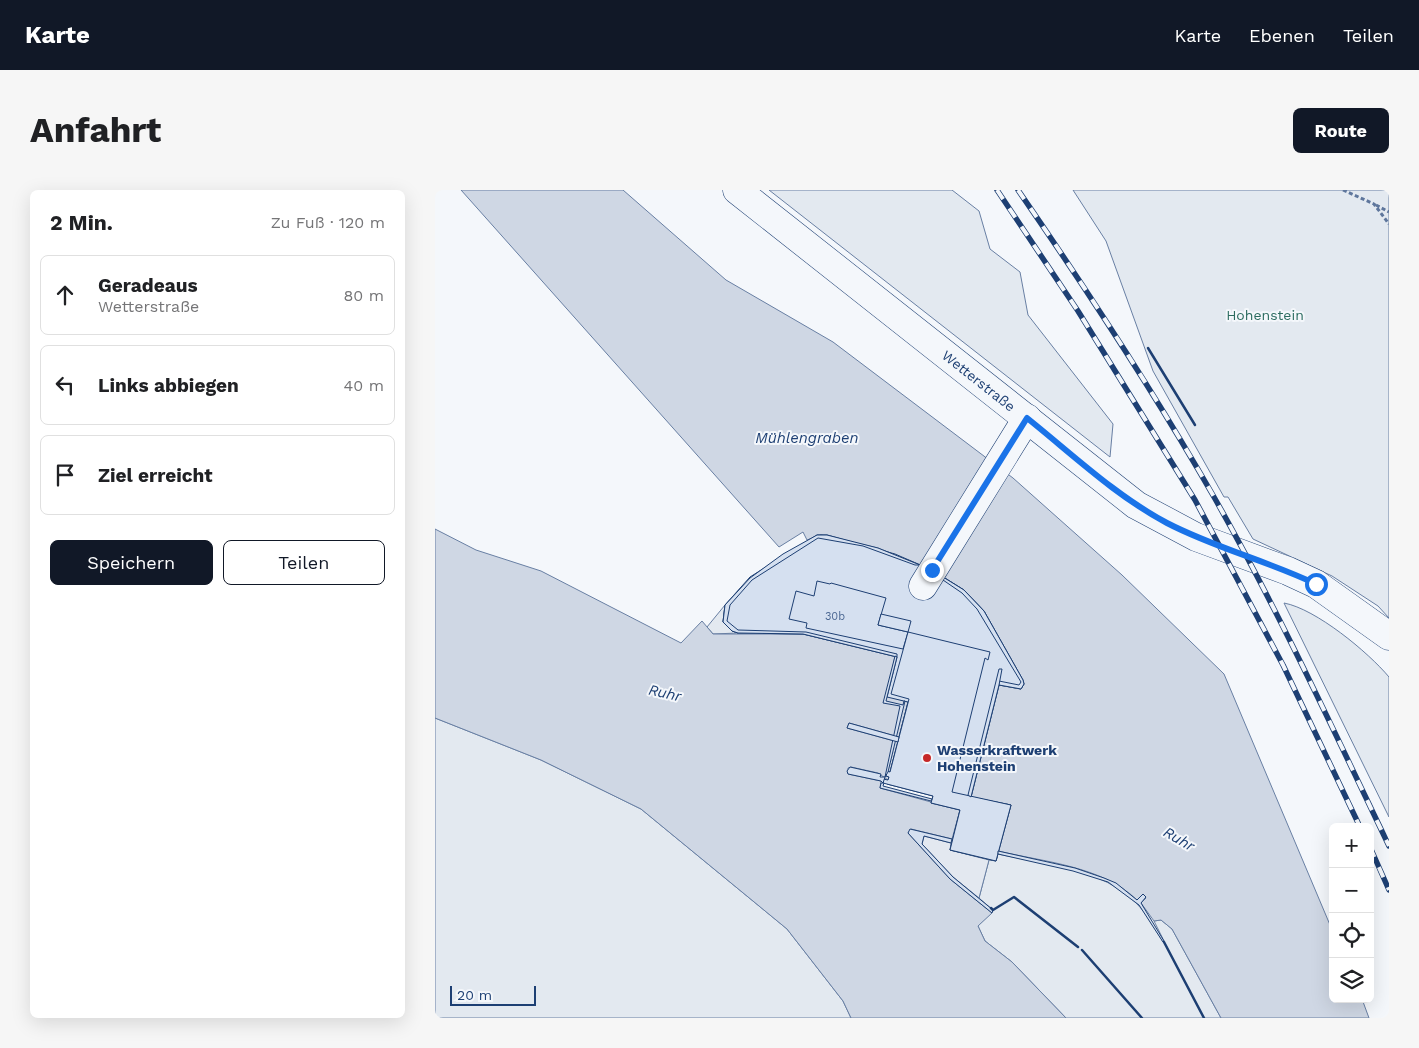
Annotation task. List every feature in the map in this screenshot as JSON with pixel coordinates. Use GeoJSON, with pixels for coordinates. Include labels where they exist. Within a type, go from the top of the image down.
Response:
{"type":"FeatureCollection","features":[{"type":"Feature","properties":{"kind":"main road","name":"Wetterstraße"},"geometry":{"type":"LineString","coordinates":[[737,190],[1136,505],[1197,537],[1288,571],[1316,584],[1389,636]]}},
{"type":"Feature","properties":{"kind":"main road"},"geometry":{"type":"LineString","coordinates":[[927,578],[1027,418]]}},
{"type":"Feature","properties":{"kind":"path"},"geometry":{"type":"LineString","coordinates":[[1343,190],[1389,212]]}},
{"type":"Feature","properties":{"kind":"path"},"geometry":{"type":"LineString","coordinates":[[1374,204],[1389,224]]}},
{"type":"Feature","properties":{"kind":"green space"},"geometry":{"type":"Polygon","coordinates":[[[769,190],[952,190],[979,211],[990,249],[1020,272],[1028,315],[1113,424],[1110,457],[769,190]]]}},
{"type":"Feature","properties":{"kind":"green space","name":"Hohenstein"},"geometry":{"type":"Polygon","coordinates":[[[1073,190],[1389,190],[1389,618],[1378,606],[1332,576],[1253,539],[1228,497],[1224,497],[1153,371],[1106,241],[1073,190]]]}},
{"type":"Feature","properties":{"kind":"green space"},"geometry":{"type":"Polygon","coordinates":[[[1284,603],[1297,607],[1326,622],[1355,644],[1389,677],[1389,817],[1284,603]]]}},
{"type":"Feature","properties":{"kind":"green space"},"geometry":{"type":"Polygon","coordinates":[[[725,605],[723,622],[732,631],[738,633],[713,634],[707,627],[725,605]]]}},
{"type":"Feature","properties":{"kind":"green space"},"geometry":{"type":"Polygon","coordinates":[[[435,718],[541,760],[641,809],[787,929],[843,1001],[851,1018],[435,1018],[435,718]]]}},
{"type":"Feature","properties":{"kind":"green space"},"geometry":{"type":"Polygon","coordinates":[[[998,854],[1072,869],[1107,882],[1123,892],[1145,913],[1163,942],[1154,921],[1161,920],[1172,929],[1221,1018],[1066,1018],[1012,962],[985,941],[978,926],[993,910],[979,898],[989,860],[996,861],[998,854]]]}},
{"type":"Feature","properties":{"kind":"shaded area"},"geometry":{"type":"Polygon","coordinates":[[[924,836],[951,843],[950,850],[989,860],[979,898],[953,877],[922,844],[924,836]]]}},
{"type":"Feature","properties":{"kind":"water","name":"Mühlengraben"},"geometry":{"type":"Polygon","coordinates":[[[461,190],[623,190],[726,280],[833,342],[1013,478],[1122,575],[1224,674],[1329,923],[1329,1003],[1363,1003],[1369,1018],[1221,1018],[1172,929],[1161,920],[1154,921],[1141,903],[1146,898],[1143,895],[1137,900],[1123,889],[1090,872],[1053,862],[998,851],[1011,805],[971,797],[999,685],[1021,689],[1024,684],[984,611],[964,590],[932,570],[878,548],[821,535],[807,540],[803,532],[779,547],[461,190]]]}},
{"type":"Feature","properties":{"kind":"water","name":"Ruhr"},"geometry":{"type":"Polygon","coordinates":[[[435,529],[476,550],[541,571],[681,643],[702,621],[713,634],[803,634],[895,656],[887,696],[908,702],[899,737],[849,723],[847,728],[898,742],[890,772],[887,772],[888,780],[878,773],[851,767],[848,768],[848,774],[881,781],[880,788],[960,810],[952,839],[911,829],[908,833],[950,879],[992,913],[978,926],[985,941],[1012,962],[1066,1018],[851,1018],[843,1001],[787,929],[641,809],[541,760],[435,718],[435,529]]]}},
{"type":"Feature","properties":{"kind":"building"},"geometry":{"type":"Polygon","coordinates":[[[817,535],[827,535],[895,554],[932,570],[964,590],[984,611],[1023,680],[1024,684],[1021,689],[999,685],[971,797],[1011,805],[996,861],[950,850],[960,810],[931,803],[933,796],[887,784],[908,702],[887,697],[897,657],[803,634],[738,633],[732,631],[723,622],[725,605],[750,577],[817,535]]]}},
{"type":"Feature","properties":{"kind":"building"},"geometry":{"type":"Polygon","coordinates":[[[817,535],[827,535],[878,548],[920,565],[915,565],[863,546],[818,538],[752,580],[730,605],[727,621],[738,630],[806,632],[897,654],[897,657],[803,634],[738,633],[732,631],[723,622],[725,605],[750,578],[783,554],[817,535]]]}},
{"type":"Feature","properties":{"kind":"building"},"geometry":{"type":"Polygon","coordinates":[[[943,577],[964,590],[984,611],[1023,680],[1024,684],[1021,689],[999,685],[999,681],[1019,685],[1021,682],[977,609],[962,593],[943,580],[943,577]]]}},
{"type":"Feature","properties":{"kind":"building"},"geometry":{"type":"Polygon","coordinates":[[[817,581],[886,598],[878,625],[908,632],[903,649],[806,628],[807,623],[789,619],[796,591],[814,596],[817,581]]]}},
{"type":"Feature","properties":{"kind":"building"},"geometry":{"type":"Polygon","coordinates":[[[881,614],[911,621],[908,632],[878,625],[881,614]]]}},
{"type":"Feature","properties":{"kind":"building","name":"Wasserkraftwerk Hohenstein"},"geometry":{"type":"Polygon","coordinates":[[[908,632],[990,652],[988,660],[985,658],[952,792],[1011,805],[996,861],[950,850],[960,810],[931,803],[933,796],[883,783],[883,779],[888,780],[889,777],[886,776],[887,771],[890,772],[909,699],[891,694],[908,632]]]}},
{"type":"Feature","properties":{"kind":"building"},"geometry":{"type":"Polygon","coordinates":[[[895,656],[897,657],[886,701],[903,705],[905,701],[888,772],[885,777],[900,706],[883,703],[895,656]]]}},
{"type":"Feature","properties":{"kind":"building"},"geometry":{"type":"Polygon","coordinates":[[[999,669],[1002,669],[999,685],[971,797],[968,795],[999,669]]]}},
{"type":"Feature","properties":{"kind":"building"},"geometry":{"type":"Polygon","coordinates":[[[849,723],[899,737],[898,742],[847,728],[849,723]]]}},
{"type":"Feature","properties":{"kind":"building"},"geometry":{"type":"Polygon","coordinates":[[[850,767],[881,774],[880,777],[885,777],[883,783],[848,774],[847,771],[850,767]]]}},
{"type":"Feature","properties":{"kind":"building"},"geometry":{"type":"Polygon","coordinates":[[[881,783],[884,783],[883,786],[932,799],[931,801],[880,788],[881,783]]]}},
{"type":"Feature","properties":{"kind":"building"},"geometry":{"type":"Polygon","coordinates":[[[910,829],[952,839],[951,843],[924,836],[922,844],[953,877],[993,910],[992,913],[950,879],[908,833],[910,829]]]}},
{"type":"Feature","properties":{"kind":"building"},"geometry":{"type":"Polygon","coordinates":[[[998,851],[1075,868],[1104,878],[1116,883],[1137,900],[1143,894],[1146,897],[1141,903],[1164,941],[1139,905],[1108,882],[1073,871],[998,854],[998,851]]]}},
{"type":"Feature","properties":{"kind":"railway"},"geometry":{"type":"LineString","coordinates":[[997,190],[1078,311],[1195,500],[1283,665],[1358,823]]}},
{"type":"Feature","properties":{"kind":"railway"},"geometry":{"type":"LineString","coordinates":[[1018,190],[1119,342],[1168,419],[1214,497],[1283,626],[1389,846]]}},
{"type":"Feature","properties":{"kind":"railway"},"geometry":{"type":"LineString","coordinates":[[1374,856],[1389,890]]}},
{"type":"Feature","properties":{"kind":"wall"},"geometry":{"type":"LineString","coordinates":[[1148,348],[1195,425]]}},
{"type":"Feature","properties":{"kind":"wall"},"geometry":{"type":"LineString","coordinates":[[991,908],[993,910],[1014,897],[1078,947]]}},
{"type":"Feature","properties":{"kind":"wall"},"geometry":{"type":"LineString","coordinates":[[1164,942],[1204,1018]]}},
{"type":"Feature","properties":{"kind":"wall"},"geometry":{"type":"LineString","coordinates":[[1082,950],[1142,1018]]}},
{"type":"Feature","properties":{"kind":"place","name":"Wasserkraftwerk Hohenstein"},"geometry":{"type":"Point","coordinates":[927,758]}},
{"type":"Feature","properties":{"kind":"route"},"geometry":{"type":"LineString","coordinates":[[932,570],[1027,418],[1136,505],[1167,523],[1197,537],[1288,571],[1316,584]]}}]}
